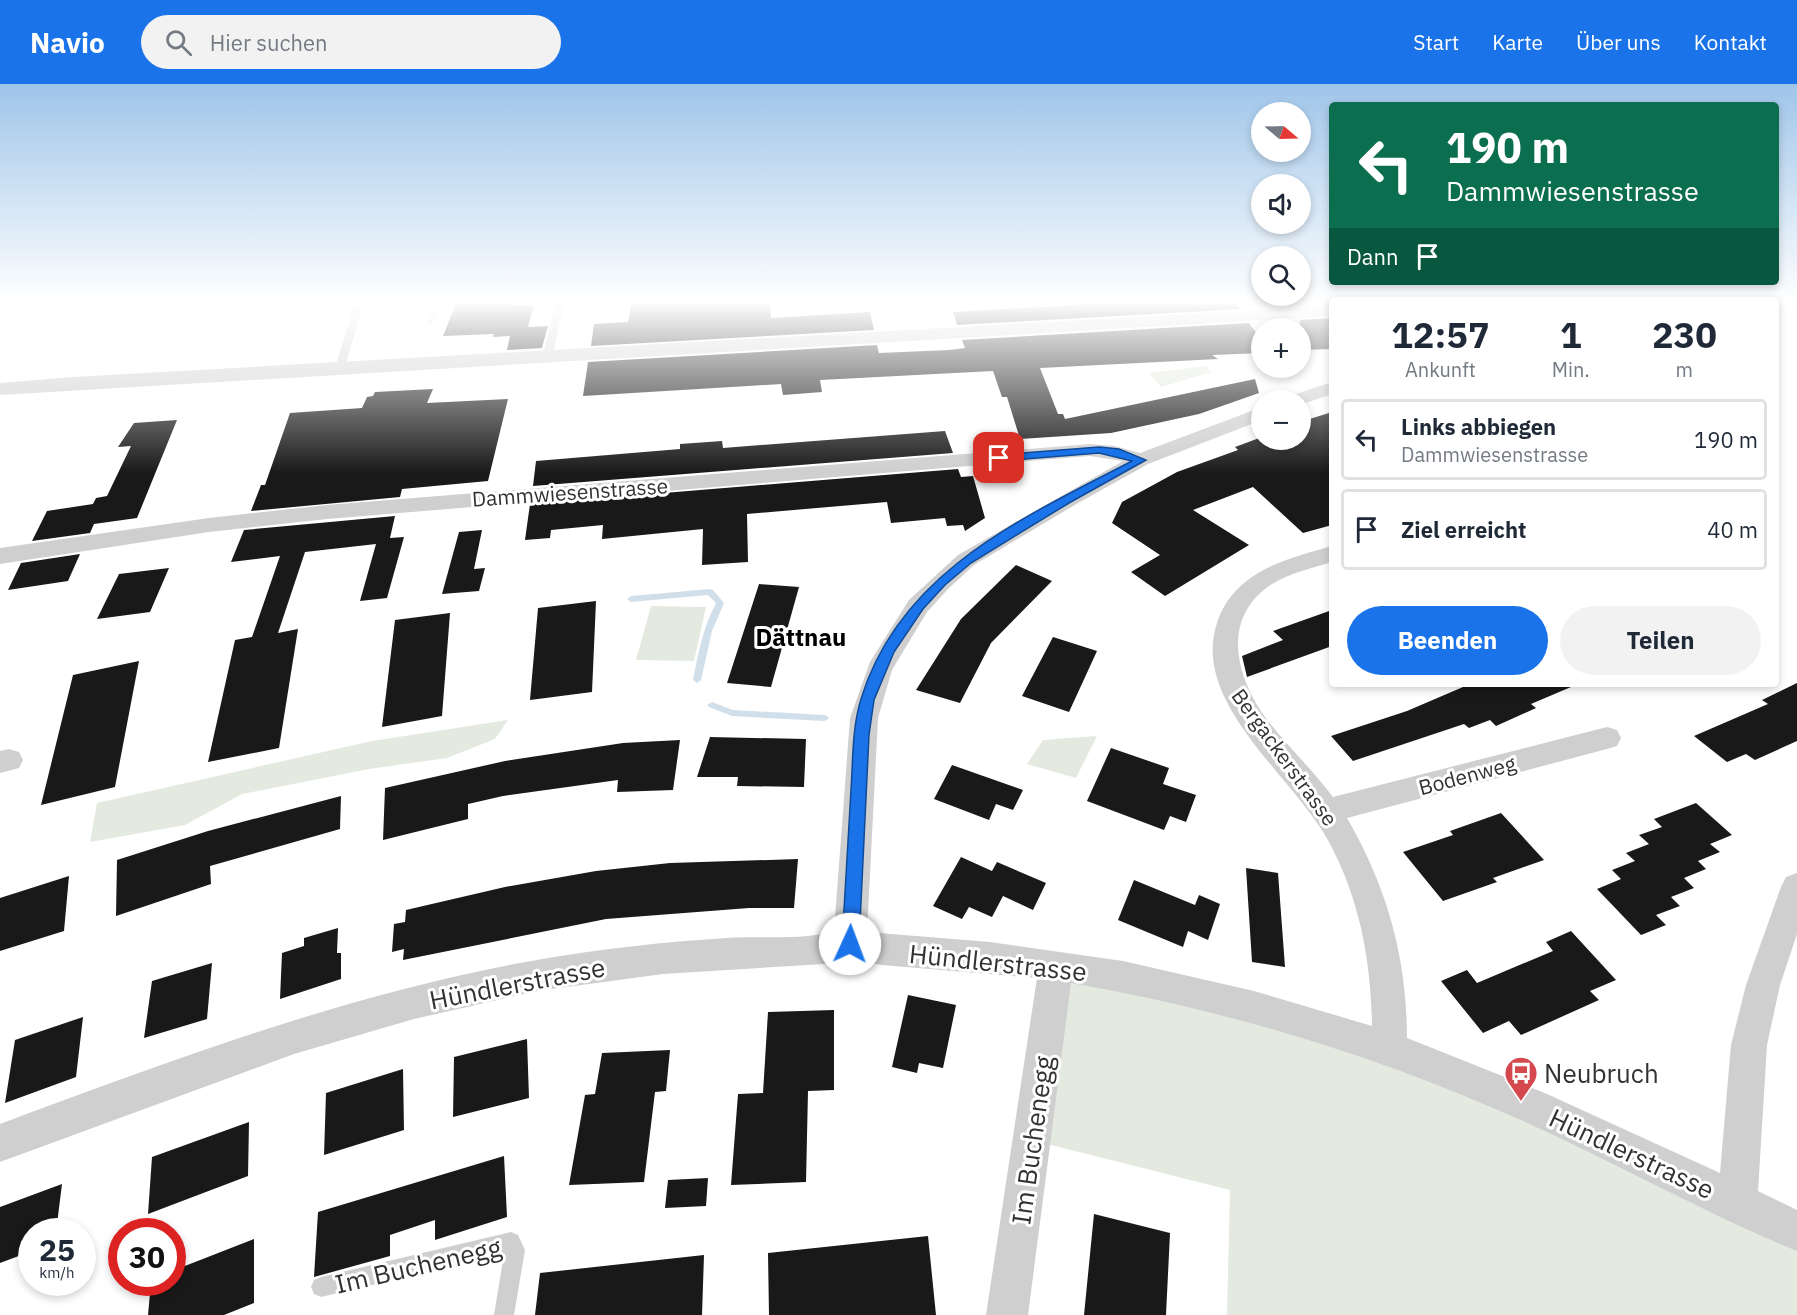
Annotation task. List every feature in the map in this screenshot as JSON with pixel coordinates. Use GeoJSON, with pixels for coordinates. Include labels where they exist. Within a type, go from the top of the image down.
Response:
{"type":"FeatureCollection","features":[{"type":"Feature","properties":{"kind":"street"},"geometry":{"type":"LineString","coordinates":[[0,389],[488,358]]}},
{"type":"Feature","properties":{"kind":"street"},"geometry":{"type":"LineString","coordinates":[[1311,395],[1329,389]]}},
{"type":"Feature","properties":{"kind":"street"},"geometry":{"type":"LineString","coordinates":[[850,944],[864,718],[873,684],[893,643],[930,593],[966,560],[1065,501],[1141,460],[1251,417]]}},
{"type":"Feature","properties":{"kind":"street","name":"Dammwiesenstrasse"},"geometry":{"type":"LineString","coordinates":[[0,556],[209,525],[465,500],[1090,450],[1115,452],[1141,460]]}},
{"type":"Feature","properties":{"kind":"street","name":"Bergackerstrasse"},"geometry":{"type":"LineString","coordinates":[[1329,555],[1296,565],[1257,582],[1234,610],[1223,639],[1224,665],[1239,701],[1326,811],[1361,877],[1378,925],[1388,989],[1389,1051]]}},
{"type":"Feature","properties":{"kind":"street","name":"Bodenweg"},"geometry":{"type":"LineString","coordinates":[[1326,811],[1607,738]]}},
{"type":"Feature","properties":{"kind":"street"},"geometry":{"type":"LineString","coordinates":[[1738,1202],[1742,1114],[1749,1045],[1763,985],[1797,887]]}},
{"type":"Feature","properties":{"kind":"street","name":"Hündlerstrasse"},"geometry":{"type":"LineString","coordinates":[[0,1143],[313,1032],[372,1013],[475,988],[559,972],[644,960],[743,952],[825,949],[850,944],[880,950],[963,955],[1056,966],[1211,996],[1348,1036],[1445,1070],[1554,1116],[1797,1231]]}},
{"type":"Feature","properties":{"kind":"street","name":"Im Buchenegg"},"geometry":{"type":"LineString","coordinates":[[1007,1315],[1056,966]]}},
{"type":"Feature","properties":{"kind":"lane"},"geometry":{"type":"LineString","coordinates":[[340,367],[343,358]]}},
{"type":"Feature","properties":{"kind":"lane","name":"Im Buchenegg"},"geometry":{"type":"LineString","coordinates":[[321,1287],[511,1242],[515,1250],[504,1315]]}},
{"type":"Feature","properties":{"kind":"shaded area"},"geometry":{"type":"Polygon","coordinates":[[[1206,366],[1211,372],[1161,387],[1149,373],[1206,366]]]}},
{"type":"Feature","properties":{"kind":"shaded area"},"geometry":{"type":"Polygon","coordinates":[[[651,606],[706,607],[694,661],[636,660],[651,606]]]}},
{"type":"Feature","properties":{"kind":"shaded area"},"geometry":{"type":"Polygon","coordinates":[[[508,720],[495,739],[447,758],[369,769],[242,794],[185,825],[90,842],[97,803],[372,741],[508,720]]]}},
{"type":"Feature","properties":{"kind":"shaded area"},"geometry":{"type":"Polygon","coordinates":[[[1097,736],[1076,778],[1027,764],[1043,740],[1097,736]]]}},
{"type":"Feature","properties":{"kind":"shaded area"},"geometry":{"type":"Polygon","coordinates":[[[1056,966],[1254,1008],[1797,1231],[1797,1315],[1227,1315],[1230,1190],[1031,1140],[1056,966]]]}},
{"type":"Feature","properties":{"kind":"building"},"geometry":{"type":"Polygon","coordinates":[[[648,358],[1218,359],[1040,368],[1058,414],[1063,414],[1065,419],[1255,379],[1258,390],[1251,390],[1251,396],[1199,414],[1111,433],[1020,439],[1007,397],[1002,397],[993,371],[820,380],[822,392],[783,395],[781,384],[583,396],[588,362],[648,358]]]}},
{"type":"Feature","properties":{"kind":"building"},"geometry":{"type":"Polygon","coordinates":[[[433,389],[427,403],[508,399],[488,481],[402,489],[400,497],[251,511],[261,485],[265,485],[290,413],[362,408],[367,397],[373,396],[375,392],[433,389]]]}},
{"type":"Feature","properties":{"kind":"building"},"geometry":{"type":"Polygon","coordinates":[[[1329,413],[1329,526],[1303,533],[1253,487],[1193,510],[1249,545],[1165,596],[1131,572],[1160,555],[1112,523],[1122,502],[1177,472],[1238,450],[1235,447],[1251,441],[1251,450],[1311,450],[1311,419],[1329,413]]]}},
{"type":"Feature","properties":{"kind":"building"},"geometry":{"type":"Polygon","coordinates":[[[177,420],[137,518],[94,524],[90,533],[32,541],[47,511],[93,504],[96,498],[107,496],[131,446],[118,447],[134,423],[177,420]]]}},
{"type":"Feature","properties":{"kind":"building"},"geometry":{"type":"Polygon","coordinates":[[[945,431],[953,453],[533,486],[536,461],[680,449],[680,444],[722,441],[723,448],[945,431]]]}},
{"type":"Feature","properties":{"kind":"building"},"geometry":{"type":"Polygon","coordinates":[[[958,469],[961,477],[973,476],[985,518],[965,531],[963,525],[947,526],[945,518],[891,523],[887,502],[747,514],[748,562],[702,565],[703,529],[602,539],[603,525],[551,530],[550,538],[525,540],[530,504],[958,469]]]}},
{"type":"Feature","properties":{"kind":"building"},"geometry":{"type":"Polygon","coordinates":[[[395,516],[390,538],[404,537],[387,598],[360,601],[376,544],[305,552],[278,633],[298,629],[279,748],[208,762],[235,640],[252,637],[280,556],[231,562],[244,530],[395,516]]]}},
{"type":"Feature","properties":{"kind":"building"},"geometry":{"type":"Polygon","coordinates":[[[482,530],[474,569],[485,568],[479,591],[442,594],[459,532],[482,530]]]}},
{"type":"Feature","properties":{"kind":"building"},"geometry":{"type":"Polygon","coordinates":[[[80,554],[68,581],[8,590],[21,563],[80,554]]]}},
{"type":"Feature","properties":{"kind":"building"},"geometry":{"type":"Polygon","coordinates":[[[1016,565],[1052,581],[991,643],[960,703],[916,690],[961,619],[1016,565]]]}},
{"type":"Feature","properties":{"kind":"building"},"geometry":{"type":"Polygon","coordinates":[[[169,568],[150,612],[97,619],[119,574],[169,568]]]}},
{"type":"Feature","properties":{"kind":"building"},"geometry":{"type":"Polygon","coordinates":[[[759,584],[799,587],[771,687],[727,683],[759,584]]]}},
{"type":"Feature","properties":{"kind":"building"},"geometry":{"type":"Polygon","coordinates":[[[596,601],[592,692],[530,700],[538,608],[596,601]]]}},
{"type":"Feature","properties":{"kind":"building"},"geometry":{"type":"Polygon","coordinates":[[[1329,611],[1329,647],[1247,677],[1242,656],[1283,640],[1273,631],[1329,611]]]}},
{"type":"Feature","properties":{"kind":"building"},"geometry":{"type":"Polygon","coordinates":[[[450,613],[442,716],[382,727],[395,620],[450,613]]]}},
{"type":"Feature","properties":{"kind":"building"},"geometry":{"type":"Polygon","coordinates":[[[1053,637],[1097,651],[1069,712],[1022,696],[1053,637]]]}},
{"type":"Feature","properties":{"kind":"building"},"geometry":{"type":"Polygon","coordinates":[[[139,661],[115,787],[41,805],[73,675],[139,661]]]}},
{"type":"Feature","properties":{"kind":"building"},"geometry":{"type":"Polygon","coordinates":[[[1797,683],[1797,741],[1755,760],[1746,754],[1727,762],[1694,736],[1768,704],[1762,700],[1797,683]]]}},
{"type":"Feature","properties":{"kind":"building"},"geometry":{"type":"Polygon","coordinates":[[[1463,687],[1571,687],[1531,704],[1536,708],[1496,726],[1490,720],[1469,728],[1464,724],[1353,761],[1331,736],[1407,711],[1463,687]]]}},
{"type":"Feature","properties":{"kind":"building"},"geometry":{"type":"Polygon","coordinates":[[[710,737],[806,739],[804,787],[737,786],[738,777],[697,777],[710,737]]]}},
{"type":"Feature","properties":{"kind":"building"},"geometry":{"type":"Polygon","coordinates":[[[680,740],[673,790],[617,792],[618,780],[503,796],[468,804],[468,819],[383,840],[385,788],[505,761],[623,743],[680,740]]]}},
{"type":"Feature","properties":{"kind":"building"},"geometry":{"type":"Polygon","coordinates":[[[1111,748],[1169,768],[1163,784],[1196,795],[1186,822],[1170,816],[1164,830],[1087,801],[1111,748]]]}},
{"type":"Feature","properties":{"kind":"building"},"geometry":{"type":"Polygon","coordinates":[[[952,765],[1023,790],[1013,810],[996,804],[989,820],[934,799],[952,765]]]}},
{"type":"Feature","properties":{"kind":"building"},"geometry":{"type":"Polygon","coordinates":[[[341,796],[340,829],[210,866],[211,884],[116,916],[117,860],[208,831],[341,796]]]}},
{"type":"Feature","properties":{"kind":"building"},"geometry":{"type":"Polygon","coordinates":[[[1696,803],[1732,835],[1710,844],[1720,852],[1698,861],[1706,869],[1684,878],[1694,888],[1671,897],[1680,906],[1656,915],[1666,925],[1641,935],[1597,889],[1621,879],[1612,870],[1635,861],[1626,853],[1649,844],[1639,835],[1662,827],[1654,819],[1696,803]]]}},
{"type":"Feature","properties":{"kind":"building"},"geometry":{"type":"Polygon","coordinates":[[[1501,813],[1544,860],[1493,878],[1497,882],[1443,901],[1403,852],[1453,835],[1450,831],[1501,813]]]}},
{"type":"Feature","properties":{"kind":"building"},"geometry":{"type":"Polygon","coordinates":[[[961,857],[992,871],[997,862],[1046,883],[1033,910],[1003,896],[992,917],[969,907],[962,919],[933,906],[961,857]]]}},
{"type":"Feature","properties":{"kind":"building"},"geometry":{"type":"Polygon","coordinates":[[[798,859],[794,908],[749,908],[606,919],[403,960],[404,949],[392,952],[394,924],[405,922],[406,910],[505,887],[596,871],[670,863],[798,859]]]}},
{"type":"Feature","properties":{"kind":"building"},"geometry":{"type":"Polygon","coordinates":[[[1246,868],[1278,873],[1285,967],[1252,962],[1246,868]]]}},
{"type":"Feature","properties":{"kind":"building"},"geometry":{"type":"Polygon","coordinates":[[[69,876],[64,931],[0,951],[0,898],[69,876]]]}},
{"type":"Feature","properties":{"kind":"building"},"geometry":{"type":"Polygon","coordinates":[[[1134,880],[1195,905],[1199,895],[1220,904],[1208,940],[1188,931],[1183,947],[1118,920],[1134,880]]]}},
{"type":"Feature","properties":{"kind":"building"},"geometry":{"type":"Polygon","coordinates":[[[338,928],[337,953],[341,953],[341,979],[280,999],[282,953],[304,946],[304,938],[338,928]]]}},
{"type":"Feature","properties":{"kind":"building"},"geometry":{"type":"Polygon","coordinates":[[[1571,931],[1616,980],[1590,991],[1599,1000],[1521,1035],[1509,1021],[1483,1033],[1441,981],[1467,970],[1477,983],[1553,951],[1546,942],[1571,931]]]}},
{"type":"Feature","properties":{"kind":"building"},"geometry":{"type":"Polygon","coordinates":[[[212,963],[207,1019],[144,1038],[152,981],[212,963]]]}},
{"type":"Feature","properties":{"kind":"building"},"geometry":{"type":"Polygon","coordinates":[[[908,995],[956,1005],[943,1068],[919,1063],[917,1073],[892,1067],[908,995]]]}},
{"type":"Feature","properties":{"kind":"building"},"geometry":{"type":"Polygon","coordinates":[[[834,1010],[834,1090],[808,1091],[806,1182],[731,1185],[738,1094],[763,1093],[768,1012],[834,1010]]]}},
{"type":"Feature","properties":{"kind":"building"},"geometry":{"type":"Polygon","coordinates":[[[83,1017],[76,1077],[5,1103],[15,1040],[83,1017]]]}},
{"type":"Feature","properties":{"kind":"building"},"geometry":{"type":"Polygon","coordinates":[[[527,1039],[529,1098],[453,1117],[454,1057],[527,1039]]]}},
{"type":"Feature","properties":{"kind":"building"},"geometry":{"type":"Polygon","coordinates":[[[670,1050],[666,1091],[655,1092],[644,1182],[569,1185],[585,1095],[595,1094],[602,1053],[670,1050]]]}},
{"type":"Feature","properties":{"kind":"building"},"geometry":{"type":"Polygon","coordinates":[[[403,1069],[404,1130],[324,1155],[326,1093],[403,1069]]]}},
{"type":"Feature","properties":{"kind":"building"},"geometry":{"type":"Polygon","coordinates":[[[249,1122],[248,1176],[148,1214],[152,1157],[249,1122]]]}},
{"type":"Feature","properties":{"kind":"building"},"geometry":{"type":"Polygon","coordinates":[[[504,1156],[507,1217],[435,1240],[435,1220],[390,1235],[390,1256],[314,1277],[318,1212],[504,1156]]]}},
{"type":"Feature","properties":{"kind":"building"},"geometry":{"type":"Polygon","coordinates":[[[708,1178],[706,1206],[665,1208],[668,1180],[708,1178]]]}},
{"type":"Feature","properties":{"kind":"building"},"geometry":{"type":"Polygon","coordinates":[[[62,1184],[58,1218],[18,1218],[18,1256],[0,1263],[0,1207],[62,1184]]]}},
{"type":"Feature","properties":{"kind":"building"},"geometry":{"type":"Polygon","coordinates":[[[1094,1214],[1170,1233],[1166,1315],[1084,1315],[1094,1214]]]}},
{"type":"Feature","properties":{"kind":"building"},"geometry":{"type":"Polygon","coordinates":[[[928,1236],[936,1315],[769,1315],[768,1253],[928,1236]]]}},
{"type":"Feature","properties":{"kind":"building"},"geometry":{"type":"Polygon","coordinates":[[[254,1239],[254,1303],[224,1315],[148,1315],[150,1296],[186,1296],[186,1266],[254,1239]]]}},
{"type":"Feature","properties":{"kind":"building"},"geometry":{"type":"Polygon","coordinates":[[[704,1255],[702,1315],[535,1315],[540,1273],[704,1255]]]}},
{"type":"Feature","properties":{"kind":"waterway"},"geometry":{"type":"LineString","coordinates":[[631,599],[710,592],[720,603],[708,631],[697,680]]}},
{"type":"Feature","properties":{"kind":"waterway"},"geometry":{"type":"LineString","coordinates":[[712,705],[732,713],[824,718]]}},
{"type":"Feature","properties":{"kind":"place","name":"Neubruch"},"geometry":{"type":"Point","coordinates":[1521,1102]}},
{"type":"Feature","properties":{"kind":"district","name":"Dättnau"},"geometry":{"type":"Point","coordinates":[801,637]}},
{"type":"Feature","properties":{"kind":"route"},"geometry":{"type":"LineString","coordinates":[[850,944],[854,850],[864,718],[873,684],[888,651],[918,606],[940,582],[966,560],[1065,501],[1141,460],[1107,450],[999,458]]}}]}
